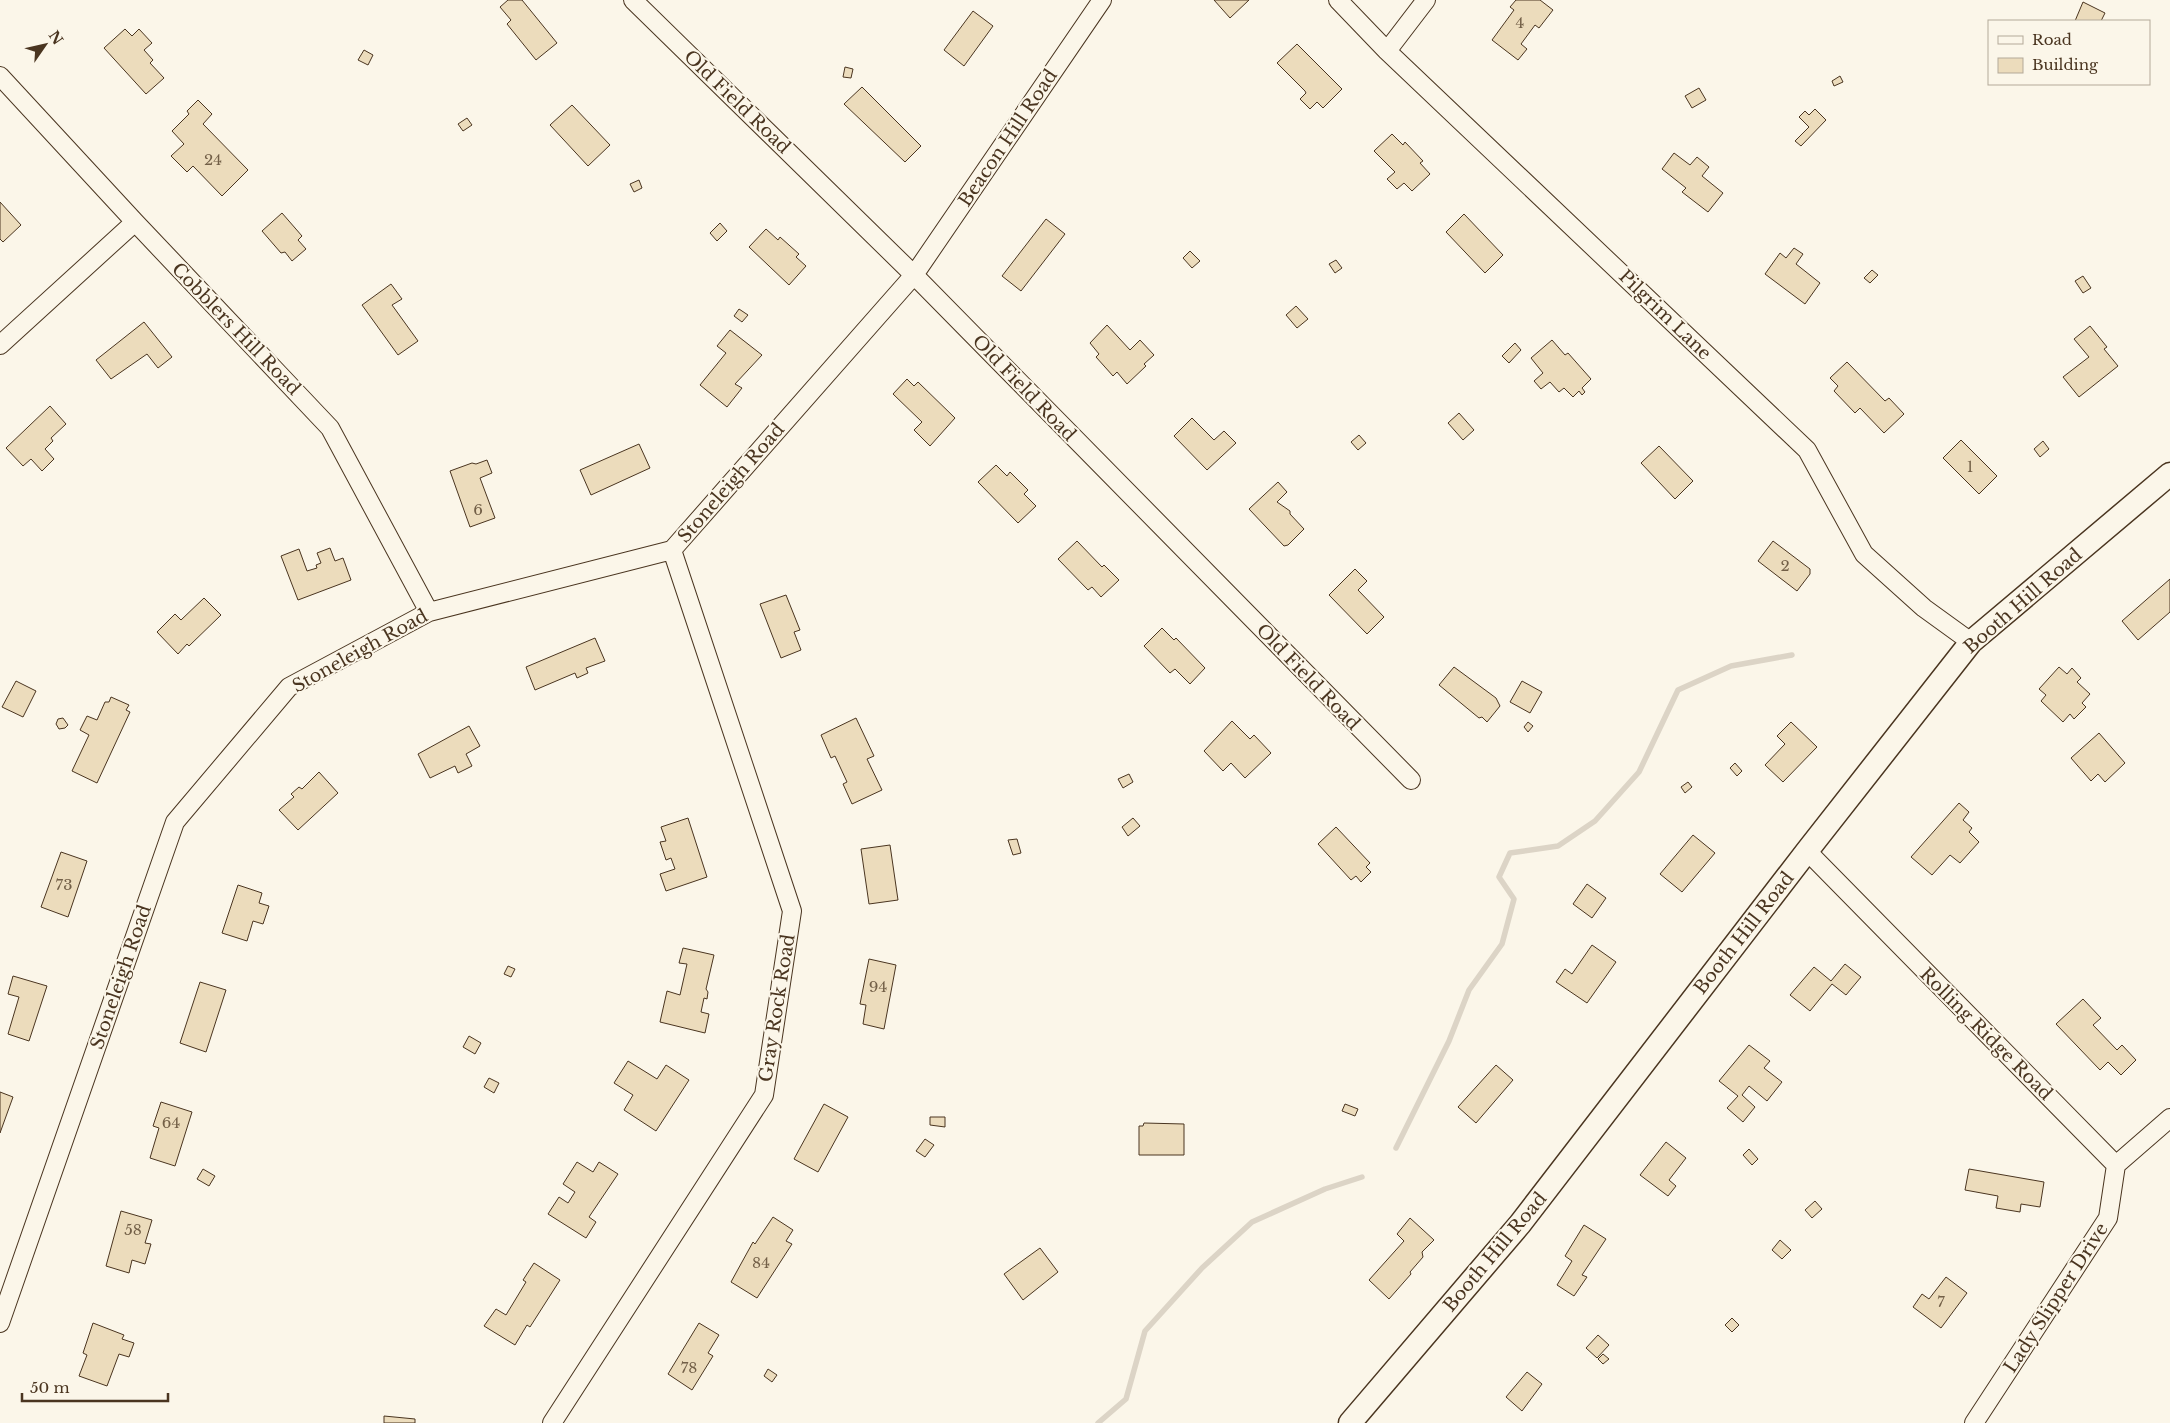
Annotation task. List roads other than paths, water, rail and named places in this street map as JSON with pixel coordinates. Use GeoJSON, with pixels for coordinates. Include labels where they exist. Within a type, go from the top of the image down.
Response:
{"type":"FeatureCollection","features":[{"type":"Feature","properties":{"kind":"street","name":"Old Field Road"},"geometry":{"type":"LineString","coordinates":[[633,0],[914,275],[1410,780]]}},
{"type":"Feature","properties":{"kind":"street","name":"Beacon Hill Road"},"geometry":{"type":"LineString","coordinates":[[914,275],[1102,0]]}},
{"type":"Feature","properties":{"kind":"street","name":"Pilgrim Lane"},"geometry":{"type":"LineString","coordinates":[[1338,0],[1387,51],[1807,450],[1864,554],[1924,608],[1971,642]]}},
{"type":"Feature","properties":{"kind":"street"},"geometry":{"type":"LineString","coordinates":[[1387,51],[1426,0]]}},
{"type":"Feature","properties":{"kind":"street","name":"Cobblers Hill Road"},"geometry":{"type":"LineString","coordinates":[[0,76],[330,428],[429,612]]}},
{"type":"Feature","properties":{"kind":"street"},"geometry":{"type":"LineString","coordinates":[[0,345],[135,222]]}},
{"type":"Feature","properties":{"kind":"street","name":"Stoneleigh Road"},"geometry":{"type":"LineString","coordinates":[[0,1323],[174,822],[290,687],[429,612],[672,550],[914,275]]}},
{"type":"Feature","properties":{"kind":"street","name":"Booth Hill Road"},"geometry":{"type":"LineString","coordinates":[[1350,1423],[1520,1224],[1807,851],[1971,642],[2170,474]]}},
{"type":"Feature","properties":{"kind":"street","name":"Gray Rock Road"},"geometry":{"type":"LineString","coordinates":[[552,1423],[764,1095],[792,911],[672,550]]}},
{"type":"Feature","properties":{"kind":"street","name":"Rolling Ridge Road"},"geometry":{"type":"LineString","coordinates":[[1807,851],[2116,1165]]}},
{"type":"Feature","properties":{"kind":"street"},"geometry":{"type":"LineString","coordinates":[[2116,1165],[2170,1118]]}},
{"type":"Feature","properties":{"kind":"street","name":"Lady Slipper Drive"},"geometry":{"type":"LineString","coordinates":[[1974,1423],[2108,1218],[2116,1165]]}},
{"type":"Feature","properties":{"kind":"waterway"},"geometry":{"type":"LineString","coordinates":[[1396,1148],[1449,1041],[1469,990],[1502,944],[1514,899],[1499,877],[1510,853],[1558,846],[1595,821],[1639,772],[1678,690],[1731,666],[1792,655]]}},
{"type":"Feature","properties":{"kind":"waterway"},"geometry":{"type":"LineString","coordinates":[[1098,1423],[1126,1399],[1145,1331],[1202,1268],[1252,1222],[1325,1189],[1362,1177]]}}]}
